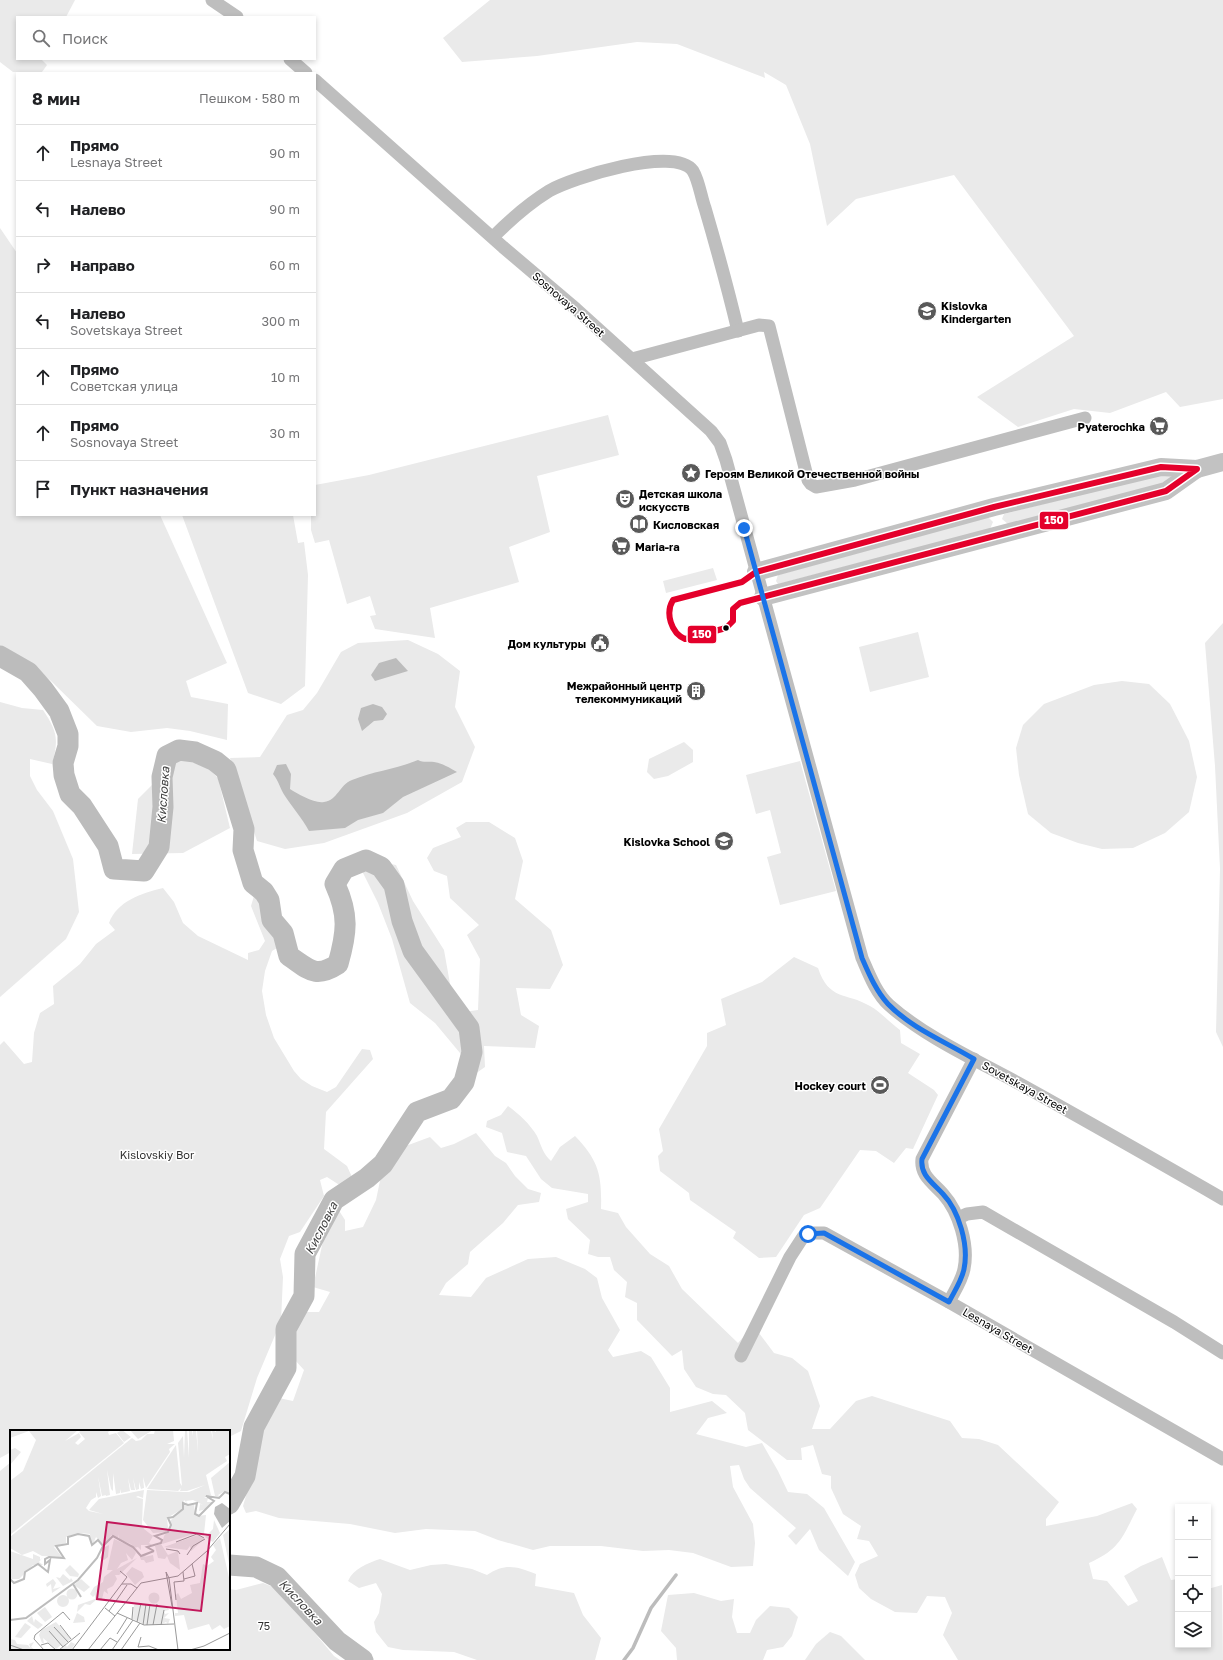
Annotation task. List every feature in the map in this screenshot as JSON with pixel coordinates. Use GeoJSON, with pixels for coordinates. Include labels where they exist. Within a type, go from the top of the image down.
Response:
{"type":"FeatureCollection","features":[{"type":"Feature","properties":{"kind":"street"},"geometry":{"type":"LineString","coordinates":[[212,0],[236,16]]}},
{"type":"Feature","properties":{"kind":"street"},"geometry":{"type":"LineString","coordinates":[[291,60],[305,72]]}},
{"type":"Feature","properties":{"kind":"street","name":"Sosnovaya Street"},"geometry":{"type":"LineString","coordinates":[[316,81],[632,359],[711,431],[720,443],[726,460],[756,572]]}},
{"type":"Feature","properties":{"kind":"street"},"geometry":{"type":"LineString","coordinates":[[493,237],[517,214],[550,191],[581,177],[631,165],[668,161],[682,163],[692,170],[699,191],[720,258],[738,331]]}},
{"type":"Feature","properties":{"kind":"street"},"geometry":{"type":"LineString","coordinates":[[632,359],[759,325],[770,326],[808,480],[810,484],[816,487],[855,480],[1085,418]]}},
{"type":"Feature","properties":{"kind":"street"},"geometry":{"type":"LineString","coordinates":[[756,572],[994,507],[1161,467],[1197,468],[1223,462]]}},
{"type":"Feature","properties":{"kind":"street"},"geometry":{"type":"LineString","coordinates":[[763,597],[1166,491],[1197,468]]}},
{"type":"Feature","properties":{"kind":"street"},"geometry":{"type":"LineString","coordinates":[[994,507],[1000,534]]}},
{"type":"Feature","properties":{"kind":"street","name":"Sovetskaya Street"},"geometry":{"type":"LineString","coordinates":[[756,572],[858,944],[872,981],[888,1004],[911,1022],[974,1059],[1106,1131],[1223,1199]]}},
{"type":"Feature","properties":{"kind":"street"},"geometry":{"type":"LineString","coordinates":[[949,1302],[964,1269],[965,1247],[958,1218],[944,1195],[923,1173],[922,1159],[974,1059]]}},
{"type":"Feature","properties":{"kind":"street"},"geometry":{"type":"LineString","coordinates":[[958,1218],[967,1214],[983,1212],[1174,1322],[1223,1353]]}},
{"type":"Feature","properties":{"kind":"street","name":"Lesnaya Street"},"geometry":{"type":"LineString","coordinates":[[741,1356],[790,1257],[803,1237],[812,1233],[824,1233],[949,1302],[1223,1459]]}},
{"type":"Feature","properties":{"kind":"green space"},"geometry":{"type":"Polygon","coordinates":[[[0,0],[75,0],[67,16],[16,16],[16,60],[42,60],[47,65],[42,72],[13,72],[0,62],[0,0]]]}},
{"type":"Feature","properties":{"kind":"green space"},"geometry":{"type":"Polygon","coordinates":[[[490,0],[1223,0],[1223,399],[1180,407],[1166,392],[1110,413],[1074,409],[1018,427],[977,397],[1074,336],[954,175],[856,199],[827,226],[810,144],[786,85],[764,72],[765,78],[677,44],[637,42],[537,56],[462,62],[443,38],[490,0]]]}},
{"type":"Feature","properties":{"kind":"green space"},"geometry":{"type":"Polygon","coordinates":[[[0,228],[16,252],[16,516],[160,516],[227,663],[186,681],[191,697],[228,704],[227,740],[190,731],[167,728],[131,732],[97,726],[51,681],[21,657],[0,649],[0,228]]]}},
{"type":"Feature","properties":{"kind":"green space"},"geometry":{"type":"Polygon","coordinates":[[[608,415],[619,455],[537,476],[550,532],[509,547],[519,582],[430,608],[435,638],[375,629],[370,616],[376,615],[370,596],[347,604],[329,540],[315,543],[311,530],[311,516],[316,516],[316,485],[369,475],[608,415]]]}},
{"type":"Feature","properties":{"kind":"green space"},"geometry":{"type":"Polygon","coordinates":[[[1165,473],[1171,475],[1172,481],[1008,524],[1002,519],[1004,514],[1165,473]]]}},
{"type":"Feature","properties":{"kind":"green space"},"geometry":{"type":"Polygon","coordinates":[[[182,516],[293,516],[298,543],[304,542],[308,575],[305,686],[281,704],[248,693],[182,516]]]}},
{"type":"Feature","properties":{"kind":"green space"},"geometry":{"type":"Polygon","coordinates":[[[988,517],[993,522],[990,529],[778,584],[776,581],[778,575],[988,517]]]}},
{"type":"Feature","properties":{"kind":"green space"},"geometry":{"type":"Polygon","coordinates":[[[713,568],[717,580],[666,593],[663,581],[713,568]]]}},
{"type":"Feature","properties":{"kind":"green space"},"geometry":{"type":"Polygon","coordinates":[[[1223,623],[1223,1047],[1216,1032],[1220,869],[1215,766],[1205,643],[1223,623]]]}},
{"type":"Feature","properties":{"kind":"green space"},"geometry":{"type":"Polygon","coordinates":[[[918,632],[929,677],[870,692],[859,647],[918,632]]]}},
{"type":"Feature","properties":{"kind":"green space"},"geometry":{"type":"Polygon","coordinates":[[[408,640],[438,654],[460,671],[455,707],[475,747],[462,782],[407,813],[324,843],[285,849],[257,841],[230,758],[260,757],[287,715],[303,710],[317,693],[341,652],[358,643],[408,640]]]}},
{"type":"Feature","properties":{"kind":"green space"},"geometry":{"type":"Polygon","coordinates":[[[1122,681],[1149,684],[1170,704],[1189,741],[1197,777],[1189,812],[1165,833],[1133,848],[1102,849],[1078,843],[1051,833],[1028,814],[1019,775],[1016,748],[1023,725],[1044,704],[1094,685],[1122,681]]]}},
{"type":"Feature","properties":{"kind":"green space"},"geometry":{"type":"Polygon","coordinates":[[[0,702],[22,708],[43,710],[54,730],[56,748],[52,764],[30,759],[30,776],[37,790],[53,811],[73,859],[79,912],[66,939],[0,997],[0,702]]]}},
{"type":"Feature","properties":{"kind":"green space"},"geometry":{"type":"Polygon","coordinates":[[[684,742],[693,750],[693,762],[668,776],[654,779],[647,772],[649,759],[684,742]]]}},
{"type":"Feature","properties":{"kind":"green space"},"geometry":{"type":"Polygon","coordinates":[[[179,758],[201,761],[218,778],[230,828],[183,853],[132,854],[138,799],[179,758]]]}},
{"type":"Feature","properties":{"kind":"green space"},"geometry":{"type":"Polygon","coordinates":[[[800,761],[836,891],[780,905],[767,857],[781,853],[770,810],[756,814],[746,775],[800,761]]]}},
{"type":"Feature","properties":{"kind":"green space"},"geometry":{"type":"Polygon","coordinates":[[[466,822],[489,822],[515,838],[523,861],[515,899],[551,930],[563,965],[550,989],[516,988],[521,1015],[539,1026],[535,1048],[484,1046],[485,1067],[475,1074],[470,1065],[435,1023],[410,1003],[392,939],[378,903],[361,869],[365,859],[396,865],[413,901],[444,950],[452,995],[463,1012],[478,1010],[480,959],[467,935],[479,925],[450,898],[447,876],[434,871],[427,858],[433,848],[461,837],[456,828],[466,822]]]}},
{"type":"Feature","properties":{"kind":"green space","name":"Kislovskiy Bor"},"geometry":{"type":"Polygon","coordinates":[[[163,888],[174,902],[183,923],[198,936],[248,960],[248,953],[259,950],[265,941],[251,906],[254,896],[263,898],[282,945],[272,951],[265,971],[262,991],[266,1015],[274,1038],[294,1071],[301,1079],[312,1086],[327,1092],[336,1087],[362,1049],[370,1050],[373,1059],[326,1112],[324,1149],[347,1166],[352,1177],[341,1186],[327,1177],[320,1180],[324,1196],[300,1232],[289,1236],[280,1259],[283,1277],[281,1321],[257,1378],[241,1431],[230,1436],[230,1430],[10,1430],[10,1453],[0,1458],[0,1045],[4,1041],[24,1064],[32,1062],[34,1033],[40,1013],[54,1004],[53,986],[80,964],[96,944],[115,930],[109,923],[118,909],[131,899],[147,892],[163,888]]]}},
{"type":"Feature","properties":{"kind":"green space"},"geometry":{"type":"Polygon","coordinates":[[[794,957],[818,968],[822,979],[833,991],[870,1006],[900,1030],[901,1043],[920,1054],[908,1073],[934,1090],[938,1095],[913,1149],[906,1148],[894,1163],[876,1151],[860,1150],[820,1208],[804,1215],[776,1257],[759,1258],[733,1238],[736,1232],[690,1200],[689,1193],[660,1171],[658,1156],[663,1151],[659,1129],[707,1046],[707,1033],[726,1025],[721,999],[762,982],[794,957]]]}},
{"type":"Feature","properties":{"kind":"green space"},"geometry":{"type":"Polygon","coordinates":[[[508,1106],[520,1116],[531,1127],[544,1152],[551,1161],[560,1147],[575,1136],[589,1153],[597,1169],[601,1187],[601,1209],[618,1213],[626,1227],[650,1254],[669,1266],[682,1289],[738,1343],[745,1335],[759,1333],[774,1353],[792,1358],[808,1371],[820,1406],[812,1429],[830,1429],[856,1401],[872,1396],[950,1421],[962,1438],[979,1439],[998,1445],[1059,1502],[1046,1519],[1046,1526],[1097,1516],[1132,1503],[1137,1509],[1119,1542],[1107,1553],[1089,1563],[1093,1579],[1107,1581],[1128,1606],[1138,1601],[1124,1576],[1141,1566],[1162,1557],[1171,1580],[1175,1579],[1175,1648],[1211,1648],[1211,1588],[1222,1585],[1223,1660],[958,1660],[943,1635],[952,1613],[945,1597],[927,1596],[917,1613],[895,1612],[871,1599],[859,1588],[855,1575],[860,1564],[878,1556],[869,1541],[857,1539],[861,1526],[843,1514],[831,1488],[831,1476],[822,1474],[813,1445],[801,1448],[802,1460],[787,1460],[748,1430],[745,1413],[726,1395],[713,1394],[696,1387],[684,1369],[682,1350],[672,1356],[637,1320],[637,1303],[625,1297],[627,1282],[614,1270],[610,1257],[598,1257],[588,1254],[590,1240],[568,1219],[566,1209],[588,1202],[588,1194],[552,1188],[541,1179],[526,1156],[507,1152],[502,1133],[486,1127],[487,1121],[501,1115],[508,1106]]]}},
{"type":"Feature","properties":{"kind":"green space"},"geometry":{"type":"Polygon","coordinates":[[[476,1133],[495,1156],[506,1163],[515,1176],[528,1189],[541,1193],[539,1202],[518,1205],[503,1223],[470,1252],[468,1264],[446,1283],[439,1295],[471,1297],[486,1278],[528,1259],[556,1257],[585,1269],[597,1278],[602,1298],[620,1330],[608,1350],[613,1357],[641,1351],[651,1357],[670,1388],[670,1412],[712,1401],[727,1413],[708,1418],[696,1434],[746,1447],[762,1443],[788,1492],[807,1494],[824,1508],[855,1562],[848,1576],[819,1550],[810,1529],[796,1545],[788,1536],[796,1528],[750,1488],[744,1479],[739,1465],[730,1466],[733,1487],[753,1524],[755,1543],[753,1566],[731,1567],[693,1553],[669,1550],[643,1551],[601,1546],[550,1546],[533,1550],[498,1540],[475,1531],[426,1529],[395,1533],[350,1524],[279,1518],[256,1511],[246,1513],[243,1506],[250,1482],[256,1472],[250,1464],[255,1426],[274,1397],[293,1401],[304,1370],[285,1349],[287,1332],[299,1312],[319,1312],[330,1292],[313,1287],[323,1241],[338,1209],[345,1220],[345,1231],[363,1227],[376,1200],[381,1176],[403,1147],[430,1137],[441,1148],[454,1144],[476,1133]]]}},
{"type":"Feature","properties":{"kind":"green space","name":"75"},"geometry":{"type":"Polygon","coordinates":[[[10,1463],[10,1650],[230,1650],[230,1589],[236,1590],[263,1583],[278,1589],[334,1656],[340,1660],[0,1660],[0,1471],[10,1463]]]}},
{"type":"Feature","properties":{"kind":"green space"},"geometry":{"type":"Polygon","coordinates":[[[380,1559],[410,1570],[431,1565],[446,1564],[472,1569],[487,1575],[493,1571],[505,1567],[522,1569],[536,1574],[535,1586],[574,1593],[583,1615],[601,1638],[595,1660],[477,1660],[454,1652],[403,1650],[388,1647],[376,1632],[374,1622],[379,1613],[382,1594],[376,1583],[359,1588],[348,1581],[357,1570],[380,1559]]]}},
{"type":"Feature","properties":{"kind":"green space"},"geometry":{"type":"Polygon","coordinates":[[[694,1593],[721,1601],[734,1599],[732,1617],[737,1633],[750,1633],[756,1620],[770,1606],[789,1608],[798,1617],[792,1636],[783,1647],[767,1650],[763,1660],[677,1660],[676,1648],[661,1631],[668,1595],[694,1593]]]}},
{"type":"Feature","properties":{"kind":"green space"},"geometry":{"type":"Polygon","coordinates":[[[830,1632],[841,1636],[865,1660],[805,1660],[816,1644],[830,1632]]]}},
{"type":"Feature","properties":{"kind":"shaded area"},"geometry":{"type":"Polygon","coordinates":[[[396,658],[408,671],[375,681],[371,675],[379,663],[396,658]]]}},
{"type":"Feature","properties":{"kind":"shaded area"},"geometry":{"type":"Polygon","coordinates":[[[373,704],[382,707],[387,714],[383,720],[374,721],[362,731],[358,719],[361,708],[373,704]]]}},
{"type":"Feature","properties":{"kind":"shaded area"},"geometry":{"type":"Polygon","coordinates":[[[418,760],[440,763],[457,772],[403,797],[383,813],[358,820],[345,828],[309,831],[283,793],[277,779],[273,774],[277,765],[286,764],[291,774],[290,789],[316,802],[324,802],[329,801],[344,785],[352,780],[418,760]]]}},
{"type":"Feature","properties":{"kind":"waterway","name":"Кисловка"},"geometry":{"type":"LineString","coordinates":[[0,656],[28,672],[59,711],[68,734],[68,746],[63,763],[64,775],[70,794],[82,806],[108,846],[114,869],[144,871],[159,847],[163,807],[162,777],[167,756],[179,750],[195,752],[215,761],[226,770],[244,829],[243,850],[253,883],[264,892],[269,900],[272,920],[283,933],[289,956],[307,968],[318,971],[323,971],[338,964],[345,933],[345,924],[343,905],[335,884],[344,869],[366,860],[381,867],[394,885],[402,921],[413,951],[469,1028],[472,1052],[464,1082],[451,1099],[417,1112],[383,1164],[367,1178],[334,1200],[305,1254],[304,1296],[286,1329],[286,1368],[254,1427],[245,1476],[230,1502]]}},
{"type":"Feature","properties":{"kind":"waterway","name":"Кисловка"},"geometry":{"type":"LineString","coordinates":[[230,1565],[256,1567],[277,1577],[337,1641],[363,1660]]}},
{"type":"Feature","properties":{"kind":"waterway"},"geometry":{"type":"LineString","coordinates":[[624,1660],[633,1648],[651,1608],[676,1575]]}},
{"type":"Feature","properties":{"kind":"transit line","name":"150"},"geometry":{"type":"LineString","coordinates":[[1161,467],[1197,469],[1166,491],[740,603],[733,609],[733,621],[726,628],[685,639],[676,632],[671,622],[670,611],[673,600],[742,582],[756,572],[994,507],[1161,467]]}},
{"type":"Feature","properties":{"kind":"place","name":"Kislovka Kindergarten"},"geometry":{"type":"Point","coordinates":[927,311]}},
{"type":"Feature","properties":{"kind":"place","name":"Pyaterochka"},"geometry":{"type":"Point","coordinates":[1159,426]}},
{"type":"Feature","properties":{"kind":"place","name":"Героям Великой Отечественной войны"},"geometry":{"type":"Point","coordinates":[691,473]}},
{"type":"Feature","properties":{"kind":"place","name":"Детская школа искусств"},"geometry":{"type":"Point","coordinates":[625,499]}},
{"type":"Feature","properties":{"kind":"place","name":"Кисловская"},"geometry":{"type":"Point","coordinates":[639,524]}},
{"type":"Feature","properties":{"kind":"place","name":"Maria-ra"},"geometry":{"type":"Point","coordinates":[621,546]}},
{"type":"Feature","properties":{"kind":"place","name":"Дом культуры"},"geometry":{"type":"Point","coordinates":[600,643]}},
{"type":"Feature","properties":{"kind":"place","name":"Межрайонный центр телекоммуникаций"},"geometry":{"type":"Point","coordinates":[696,691]}},
{"type":"Feature","properties":{"kind":"place","name":"Kislovka School"},"geometry":{"type":"Point","coordinates":[724,841]}},
{"type":"Feature","properties":{"kind":"place","name":"Hockey court"},"geometry":{"type":"Point","coordinates":[880,1085]}},
{"type":"Feature","properties":{"kind":"route"},"geometry":{"type":"LineString","coordinates":[[744,528],[862,958],[872,981],[888,1004],[911,1022],[974,1059],[924,1152],[921,1165],[923,1173],[944,1195],[958,1218],[962,1232],[965,1247],[964,1269],[949,1302],[888,1270],[824,1233],[818,1232],[808,1234]]}}]}
